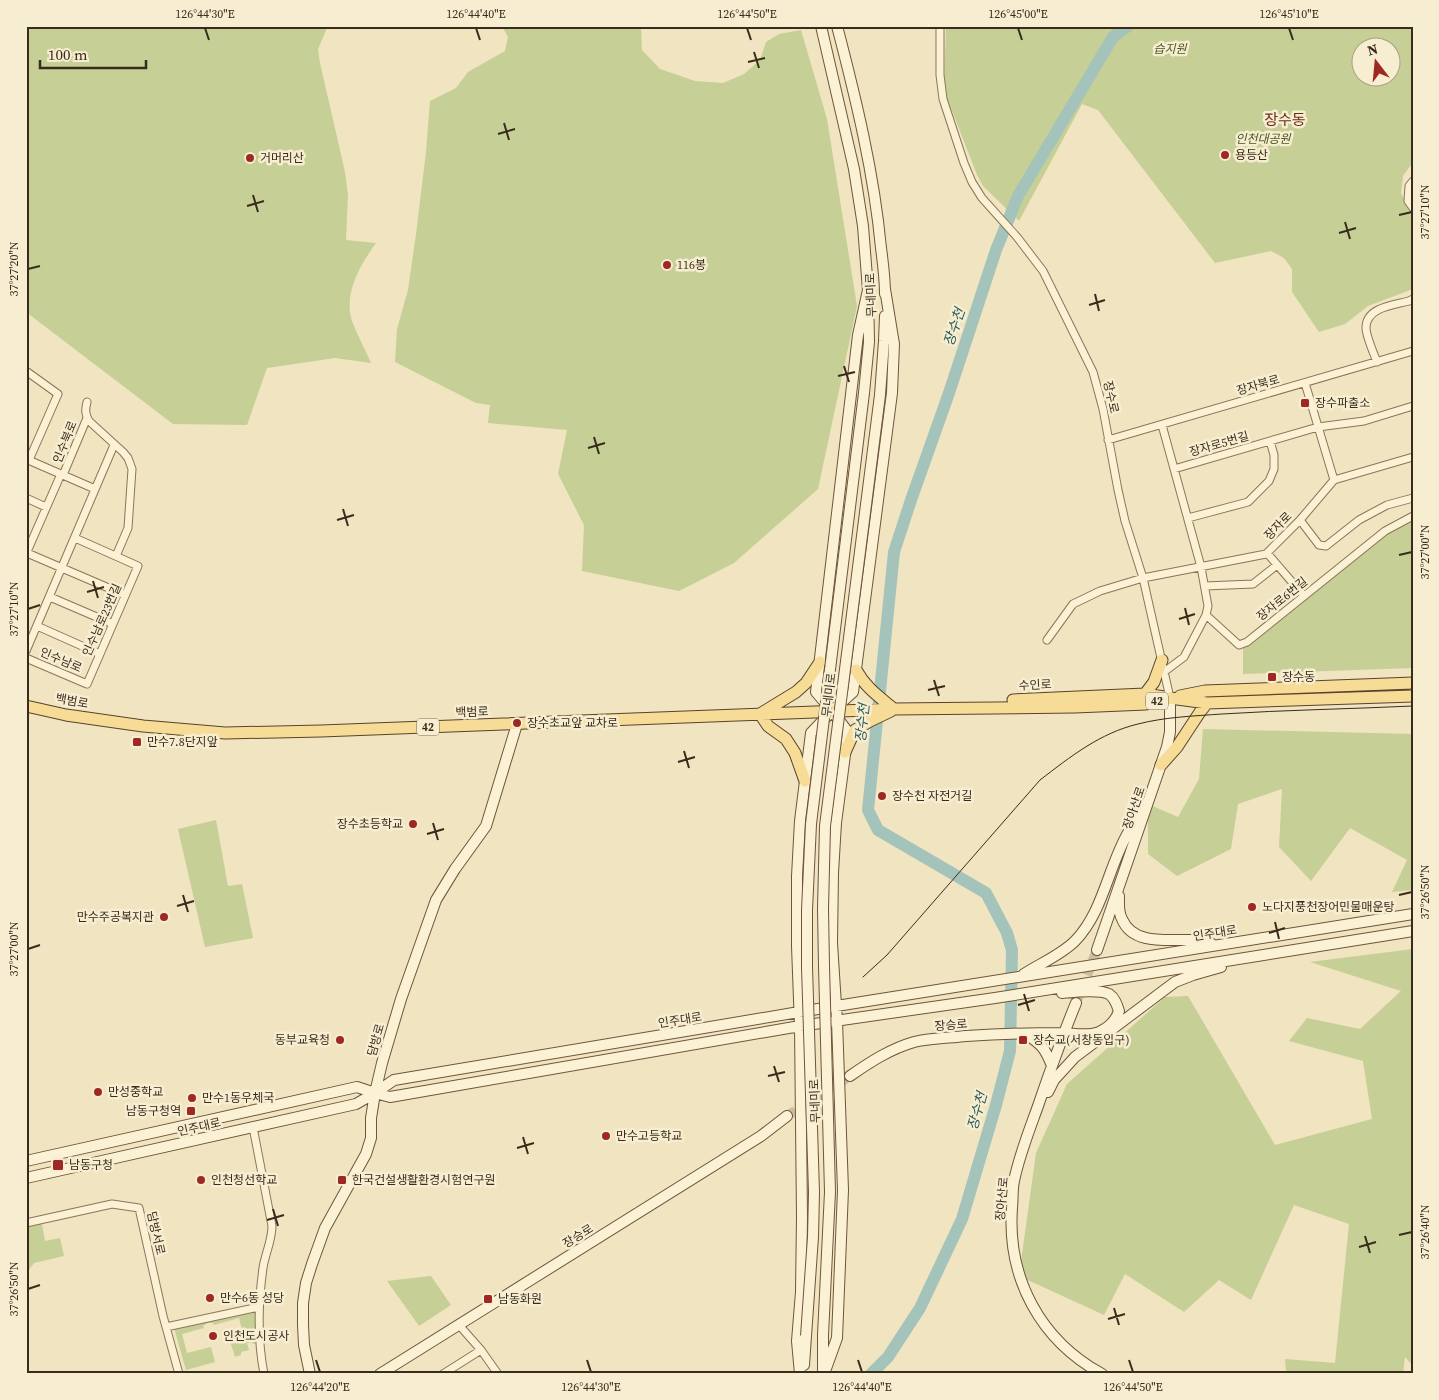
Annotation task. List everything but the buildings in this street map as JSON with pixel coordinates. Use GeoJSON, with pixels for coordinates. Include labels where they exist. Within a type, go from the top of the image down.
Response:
{"type":"FeatureCollection","features":[{"type":"Feature","properties":{"kind":"main road","name":"무네미로"},"geometry":{"type":"LineString","coordinates":[[802,1374],[813,1237],[814,1192],[807,967],[807,910],[811,824],[869,342],[868,290],[863,226],[854,169],[821,26]]}},
{"type":"Feature","properties":{"kind":"main road","name":"무네미로"},"geometry":{"type":"LineString","coordinates":[[823,1374],[830,1192],[823,938],[826,826],[880,395],[885,289],[879,223],[870,166],[837,26]]}},
{"type":"Feature","properties":{"kind":"main road"},"geometry":{"type":"LineString","coordinates":[[802,1374],[797,1341],[801,1292],[802,1217],[800,1026],[797,946],[797,876],[800,821],[812,733],[853,692],[892,393],[894,344],[885,289]]}},
{"type":"Feature","properties":{"kind":"main road"},"geometry":{"type":"LineString","coordinates":[[823,1374],[837,1338],[839,1299],[843,1190],[837,1021],[832,943],[833,873],[836,823],[848,732],[816,692],[858,335],[868,290]]}},
{"type":"Feature","properties":{"kind":"main road"},"geometry":{"type":"LineString","coordinates":[[1145,694],[1154,682],[1162,660]]}},
{"type":"Feature","properties":{"kind":"main road"},"geometry":{"type":"LineString","coordinates":[[806,781],[795,753],[786,739],[768,726],[760,714],[796,692],[806,683],[820,662]]}},
{"type":"Feature","properties":{"kind":"main road"},"geometry":{"type":"LineString","coordinates":[[856,670],[871,692],[898,709]]}},
{"type":"Feature","properties":{"kind":"main road","name":"수인로"},"geometry":{"type":"LineString","coordinates":[[832,711],[1129,705],[1146,704],[1205,692],[1413,683]]}},
{"type":"Feature","properties":{"kind":"main road","name":"수인로"},"geometry":{"type":"LineString","coordinates":[[898,709],[1036,699],[1145,694],[1208,703],[1413,696]]}},
{"type":"Feature","properties":{"kind":"main road","name":"장아산로"},"geometry":{"type":"LineString","coordinates":[[1096,950],[1120,887],[1161,766],[1170,732],[1170,698]]}},
{"type":"Feature","properties":{"kind":"main road"},"geometry":{"type":"LineString","coordinates":[[1161,766],[1208,703]]}},
{"type":"Feature","properties":{"kind":"main road","name":"백범로"},"geometry":{"type":"LineString","coordinates":[[26,706],[66,715],[139,726],[225,733],[517,724],[832,711]]}},
{"type":"Feature","properties":{"kind":"main road"},"geometry":{"type":"LineString","coordinates":[[845,752],[855,730],[870,721],[898,709]]}},
{"type":"Feature","properties":{"kind":"main road","name":"담방로"},"geometry":{"type":"LineString","coordinates":[[310,1374],[304,1345],[303,1303],[306,1283],[312,1264],[326,1228],[366,1154],[371,1138],[371,1118],[382,1063],[401,999],[436,900],[455,869],[486,826],[517,724]]}},
{"type":"Feature","properties":{"kind":"main road"},"geometry":{"type":"LineString","coordinates":[[1021,976],[1038,964],[1063,951],[1076,940],[1098,906],[1130,831],[1146,810]]}},
{"type":"Feature","properties":{"kind":"main road"},"geometry":{"type":"LineString","coordinates":[[1120,887],[1119,910],[1121,918],[1130,931],[1137,936],[1147,939],[1196,940],[1218,945]]}},
{"type":"Feature","properties":{"kind":"main road","name":"인주대로"},"geometry":{"type":"LineString","coordinates":[[26,1178],[356,1104],[394,1080],[799,1012],[1413,914]]}},
{"type":"Feature","properties":{"kind":"main road"},"geometry":{"type":"LineString","coordinates":[[1022,994],[1413,931]]}},
{"type":"Feature","properties":{"kind":"main road"},"geometry":{"type":"LineString","coordinates":[[1034,1117],[1054,1080],[1076,1057],[1175,982],[1193,975],[1284,951]]}},
{"type":"Feature","properties":{"kind":"main road","name":"장승로"},"geometry":{"type":"LineString","coordinates":[[850,1076],[891,1050],[914,1042],[936,1038],[988,1035],[1064,1032],[1084,1034],[1099,1032],[1110,1025],[1119,1011],[1116,1001],[1110,994],[1101,992],[1022,994]]}},
{"type":"Feature","properties":{"kind":"main road","name":"인주대로"},"geometry":{"type":"LineString","coordinates":[[26,1161],[357,1087],[390,1097],[800,1026],[1022,994]]}},
{"type":"Feature","properties":{"kind":"main road","name":"장아산로"},"geometry":{"type":"LineString","coordinates":[[1076,1003],[1022,1151],[1014,1183],[1011,1219],[1012,1245],[1019,1276],[1032,1306],[1044,1324],[1062,1345],[1102,1374]]}},
{"type":"Feature","properties":{"kind":"main road"},"geometry":{"type":"LineString","coordinates":[[1023,1034],[1040,1044],[1052,1066]]}},
{"type":"Feature","properties":{"kind":"main road","name":"장승로"},"geometry":{"type":"LineString","coordinates":[[380,1374],[761,1136],[787,1116]]}},
{"type":"Feature","properties":{"kind":"street","name":"장수로"},"geometry":{"type":"LineString","coordinates":[[940,26],[940,75],[943,99],[972,182],[982,198],[1010,228],[1043,271],[1093,372],[1103,409],[1122,506],[1143,578],[1170,698]]}},
{"type":"Feature","properties":{"kind":"street"},"geometry":{"type":"LineString","coordinates":[[1413,181],[1409,186],[1408,201],[1413,208]]}},
{"type":"Feature","properties":{"kind":"street"},"geometry":{"type":"LineString","coordinates":[[1377,362],[1366,328],[1368,318],[1376,310],[1413,299]]}},
{"type":"Feature","properties":{"kind":"street","name":"장자북로"},"geometry":{"type":"LineString","coordinates":[[1108,440],[1413,351]]}},
{"type":"Feature","properties":{"kind":"street","name":"인수북로"},"geometry":{"type":"LineString","coordinates":[[27,374],[58,394],[28,460],[95,489]]}},
{"type":"Feature","properties":{"kind":"street"},"geometry":{"type":"LineString","coordinates":[[1304,383],[1334,480],[1413,457]]}},
{"type":"Feature","properties":{"kind":"street","name":"인수북로"},"geometry":{"type":"LineString","coordinates":[[62,475],[87,418],[85,408],[88,402]]}},
{"type":"Feature","properties":{"kind":"street","name":"장자로5번길"},"geometry":{"type":"LineString","coordinates":[[1174,469],[1318,427],[1364,420],[1413,406]]}},
{"type":"Feature","properties":{"kind":"street"},"geometry":{"type":"LineString","coordinates":[[75,538],[116,556],[128,528],[132,469],[128,458],[87,418]]}},
{"type":"Feature","properties":{"kind":"street"},"geometry":{"type":"LineString","coordinates":[[1162,425],[1201,567],[1208,606],[1206,615],[1184,658],[1164,672]]}},
{"type":"Feature","properties":{"kind":"street"},"geometry":{"type":"LineString","coordinates":[[1188,518],[1248,502],[1269,481],[1274,469],[1274,455],[1270,441]]}},
{"type":"Feature","properties":{"kind":"street"},"geometry":{"type":"LineString","coordinates":[[26,651],[114,444]]}},
{"type":"Feature","properties":{"kind":"street"},"geometry":{"type":"LineString","coordinates":[[62,475],[30,536],[27,554],[125,596]]}},
{"type":"Feature","properties":{"kind":"street","name":"장자로"},"geometry":{"type":"LineString","coordinates":[[1143,578],[1266,554],[1300,520],[1334,480]]}},
{"type":"Feature","properties":{"kind":"street"},"geometry":{"type":"LineString","coordinates":[[26,498],[46,507]]}},
{"type":"Feature","properties":{"kind":"street"},"geometry":{"type":"LineString","coordinates":[[1300,520],[1319,545],[1326,546],[1359,520],[1387,505],[1413,498]]}},
{"type":"Feature","properties":{"kind":"street","name":"장자로6번길"},"geometry":{"type":"LineString","coordinates":[[1206,615],[1239,645],[1247,642],[1385,531],[1413,516]]}},
{"type":"Feature","properties":{"kind":"street"},"geometry":{"type":"LineString","coordinates":[[1267,553],[1304,596]]}},
{"type":"Feature","properties":{"kind":"street","name":"인수남로23번길"},"geometry":{"type":"LineString","coordinates":[[86,684],[138,566],[116,556]]}},
{"type":"Feature","properties":{"kind":"street"},"geometry":{"type":"LineString","coordinates":[[1205,586],[1253,584],[1277,565]]}},
{"type":"Feature","properties":{"kind":"street"},"geometry":{"type":"LineString","coordinates":[[1047,640],[1073,604],[1100,591],[1143,578]]}},
{"type":"Feature","properties":{"kind":"street"},"geometry":{"type":"LineString","coordinates":[[50,597],[113,624]]}},
{"type":"Feature","properties":{"kind":"street"},"geometry":{"type":"LineString","coordinates":[[37,626],[100,654]]}},
{"type":"Feature","properties":{"kind":"street","name":"인수남로"},"geometry":{"type":"LineString","coordinates":[[26,658],[86,684]]}},
{"type":"Feature","properties":{"kind":"street"},"geometry":{"type":"LineString","coordinates":[[253,1127],[272,1226],[272,1234],[264,1266],[259,1307],[259,1342],[264,1374]]}},
{"type":"Feature","properties":{"kind":"street","name":"담방서로"},"geometry":{"type":"LineString","coordinates":[[26,1223],[112,1204],[138,1208],[179,1374]]}},
{"type":"Feature","properties":{"kind":"street"},"geometry":{"type":"LineString","coordinates":[[166,1327],[259,1307]]}},
{"type":"Feature","properties":{"kind":"street"},"geometry":{"type":"LineString","coordinates":[[459,1325],[481,1350],[498,1374]]}},
{"type":"Feature","properties":{"kind":"street"},"geometry":{"type":"LineString","coordinates":[[443,1374],[481,1350]]}},
{"type":"Feature","properties":{"kind":"green space"},"geometry":{"type":"Polygon","coordinates":[[[26,26],[328,26],[318,49],[345,172],[348,195],[346,240],[376,243],[359,270],[350,300],[352,321],[371,363],[335,358],[267,368],[247,425],[173,424],[26,312],[26,26]]]}},
{"type":"Feature","properties":{"kind":"green space"},"geometry":{"type":"Polygon","coordinates":[[[502,26],[641,26],[642,50],[660,69],[695,81],[723,83],[744,74],[760,60],[766,42],[779,34],[801,30],[827,119],[857,306],[818,489],[734,563],[679,591],[582,571],[584,525],[558,474],[567,430],[488,423],[490,405],[476,403],[395,362],[397,329],[408,290],[416,234],[430,101],[456,88],[468,72],[505,51],[508,37],[502,26]]]}},
{"type":"Feature","properties":{"kind":"green space","name":"인천대공원"},"geometry":{"type":"Polygon","coordinates":[[[946,26],[1413,26],[1413,162],[1403,176],[1401,193],[1413,216],[1413,289],[1368,306],[1345,324],[1319,332],[1292,292],[1292,269],[1284,258],[1271,251],[1215,263],[1098,110],[1082,104],[1019,221],[983,186],[944,90],[946,26]]]}},
{"type":"Feature","properties":{"kind":"green space"},"geometry":{"type":"Polygon","coordinates":[[[1413,520],[1413,668],[1243,674],[1243,648],[1384,536],[1413,520]]]}},
{"type":"Feature","properties":{"kind":"green space"},"geometry":{"type":"Polygon","coordinates":[[[1203,729],[1413,734],[1413,890],[1392,892],[1407,860],[1350,828],[1311,881],[1279,847],[1282,789],[1238,804],[1231,849],[1177,876],[1148,854],[1148,804],[1178,817],[1199,779],[1203,729]]]}},
{"type":"Feature","properties":{"kind":"green space"},"geometry":{"type":"Polygon","coordinates":[[[216,820],[228,886],[242,884],[253,938],[205,947],[178,829],[216,820]]]}},
{"type":"Feature","properties":{"kind":"green space"},"geometry":{"type":"Polygon","coordinates":[[[1413,949],[1413,1366],[1405,1357],[1403,1374],[1286,1374],[1285,1359],[1335,1363],[1349,1224],[1294,1205],[1251,1300],[1219,1280],[1184,1312],[1125,1274],[1104,1315],[1019,1276],[1036,1153],[1067,1084],[1165,997],[1188,996],[1275,1145],[1372,1119],[1363,1061],[1289,1041],[1307,1018],[1360,1029],[1401,991],[1310,962],[1413,949]]]}},
{"type":"Feature","properties":{"kind":"green space"},"geometry":{"type":"Polygon","coordinates":[[[42,1224],[45,1241],[60,1238],[64,1256],[34,1263],[26,1271],[26,1227],[42,1224]]]}},
{"type":"Feature","properties":{"kind":"green space"},"geometry":{"type":"Polygon","coordinates":[[[431,1276],[451,1305],[419,1326],[387,1281],[431,1276]]]}},
{"type":"Feature","properties":{"kind":"green space"},"geometry":{"type":"Polygon","coordinates":[[[256,1309],[258,1343],[247,1343],[249,1350],[241,1352],[241,1355],[235,1357],[230,1341],[244,1337],[239,1318],[214,1325],[213,1323],[208,1323],[203,1326],[204,1328],[182,1334],[187,1353],[211,1347],[215,1362],[186,1370],[174,1328],[256,1309]]]}},
{"type":"Feature","properties":{"kind":"waterway","name":"장수천"},"geometry":{"type":"LineString","coordinates":[[871,1374],[888,1357],[920,1308],[962,1219],[1010,1051],[1012,950],[1007,933],[986,893],[878,830],[868,810],[894,552],[996,250],[1018,196],[1113,37],[1128,26]]}},
{"type":"Feature","properties":{"kind":"tunnel"},"geometry":{"type":"LineString","coordinates":[[1076,1003],[1097,950]]}},
{"type":"Feature","properties":{"kind":"tunnel"},"geometry":{"type":"LineString","coordinates":[[787,1116],[850,1076]]}},
{"type":"Feature","properties":{"kind":"tram line"},"geometry":{"type":"LineString","coordinates":[[863,977],[887,955],[1040,780],[1086,747],[1111,733],[1138,724],[1180,717],[1269,711],[1413,706]]}},
{"type":"Feature","properties":{"kind":"place","name":"용등산"},"geometry":{"type":"Point","coordinates":[1225,155]}},
{"type":"Feature","properties":{"kind":"place","name":"거머리산"},"geometry":{"type":"Point","coordinates":[250,158]}},
{"type":"Feature","properties":{"kind":"place","name":"116봉"},"geometry":{"type":"Point","coordinates":[667,265]}},
{"type":"Feature","properties":{"kind":"place","name":"장수파출소"},"geometry":{"type":"Point","coordinates":[1305,403]}},
{"type":"Feature","properties":{"kind":"place","name":"장수동"},"geometry":{"type":"Point","coordinates":[1272,677]}},
{"type":"Feature","properties":{"kind":"place","name":"장수초교앞 교차로"},"geometry":{"type":"Point","coordinates":[517,723]}},
{"type":"Feature","properties":{"kind":"place","name":"만수7.8단지앞"},"geometry":{"type":"Point","coordinates":[137,742]}},
{"type":"Feature","properties":{"kind":"place","name":"장수천 자전거길"},"geometry":{"type":"Point","coordinates":[882,796]}},
{"type":"Feature","properties":{"kind":"place","name":"장수초등학교"},"geometry":{"type":"Point","coordinates":[413,824]}},
{"type":"Feature","properties":{"kind":"place","name":"노다지풍천장어민물매운탕"},"geometry":{"type":"Point","coordinates":[1252,907]}},
{"type":"Feature","properties":{"kind":"place","name":"만수주공복지관"},"geometry":{"type":"Point","coordinates":[164,917]}},
{"type":"Feature","properties":{"kind":"place","name":"동부교육청"},"geometry":{"type":"Point","coordinates":[340,1040]}},
{"type":"Feature","properties":{"kind":"place","name":"장수교(서창동입구)"},"geometry":{"type":"Point","coordinates":[1023,1040]}},
{"type":"Feature","properties":{"kind":"place","name":"만성중학교"},"geometry":{"type":"Point","coordinates":[98,1092]}},
{"type":"Feature","properties":{"kind":"place","name":"만수1동우체국"},"geometry":{"type":"Point","coordinates":[192,1098]}},
{"type":"Feature","properties":{"kind":"place","name":"남동구청역"},"geometry":{"type":"Point","coordinates":[191,1111]}},
{"type":"Feature","properties":{"kind":"place","name":"만수고등학교"},"geometry":{"type":"Point","coordinates":[606,1136]}},
{"type":"Feature","properties":{"kind":"place","name":"남동구청"},"geometry":{"type":"Point","coordinates":[58,1165]}},
{"type":"Feature","properties":{"kind":"place","name":"인천청선학교"},"geometry":{"type":"Point","coordinates":[201,1180]}},
{"type":"Feature","properties":{"kind":"place","name":"한국건설생활환경시험연구원"},"geometry":{"type":"Point","coordinates":[342,1180]}},
{"type":"Feature","properties":{"kind":"place","name":"만수6동 성당"},"geometry":{"type":"Point","coordinates":[210,1298]}},
{"type":"Feature","properties":{"kind":"place","name":"남동화원"},"geometry":{"type":"Point","coordinates":[488,1299]}},
{"type":"Feature","properties":{"kind":"place","name":"인천도시공사"},"geometry":{"type":"Point","coordinates":[213,1336]}},
{"type":"Feature","properties":{"kind":"district","name":"장수동"},"geometry":{"type":"Point","coordinates":[1285,120]}},
{"type":"Feature","properties":{"kind":"park label","name":"습지원"},"geometry":{"type":"Point","coordinates":[1170,49]}}]}
